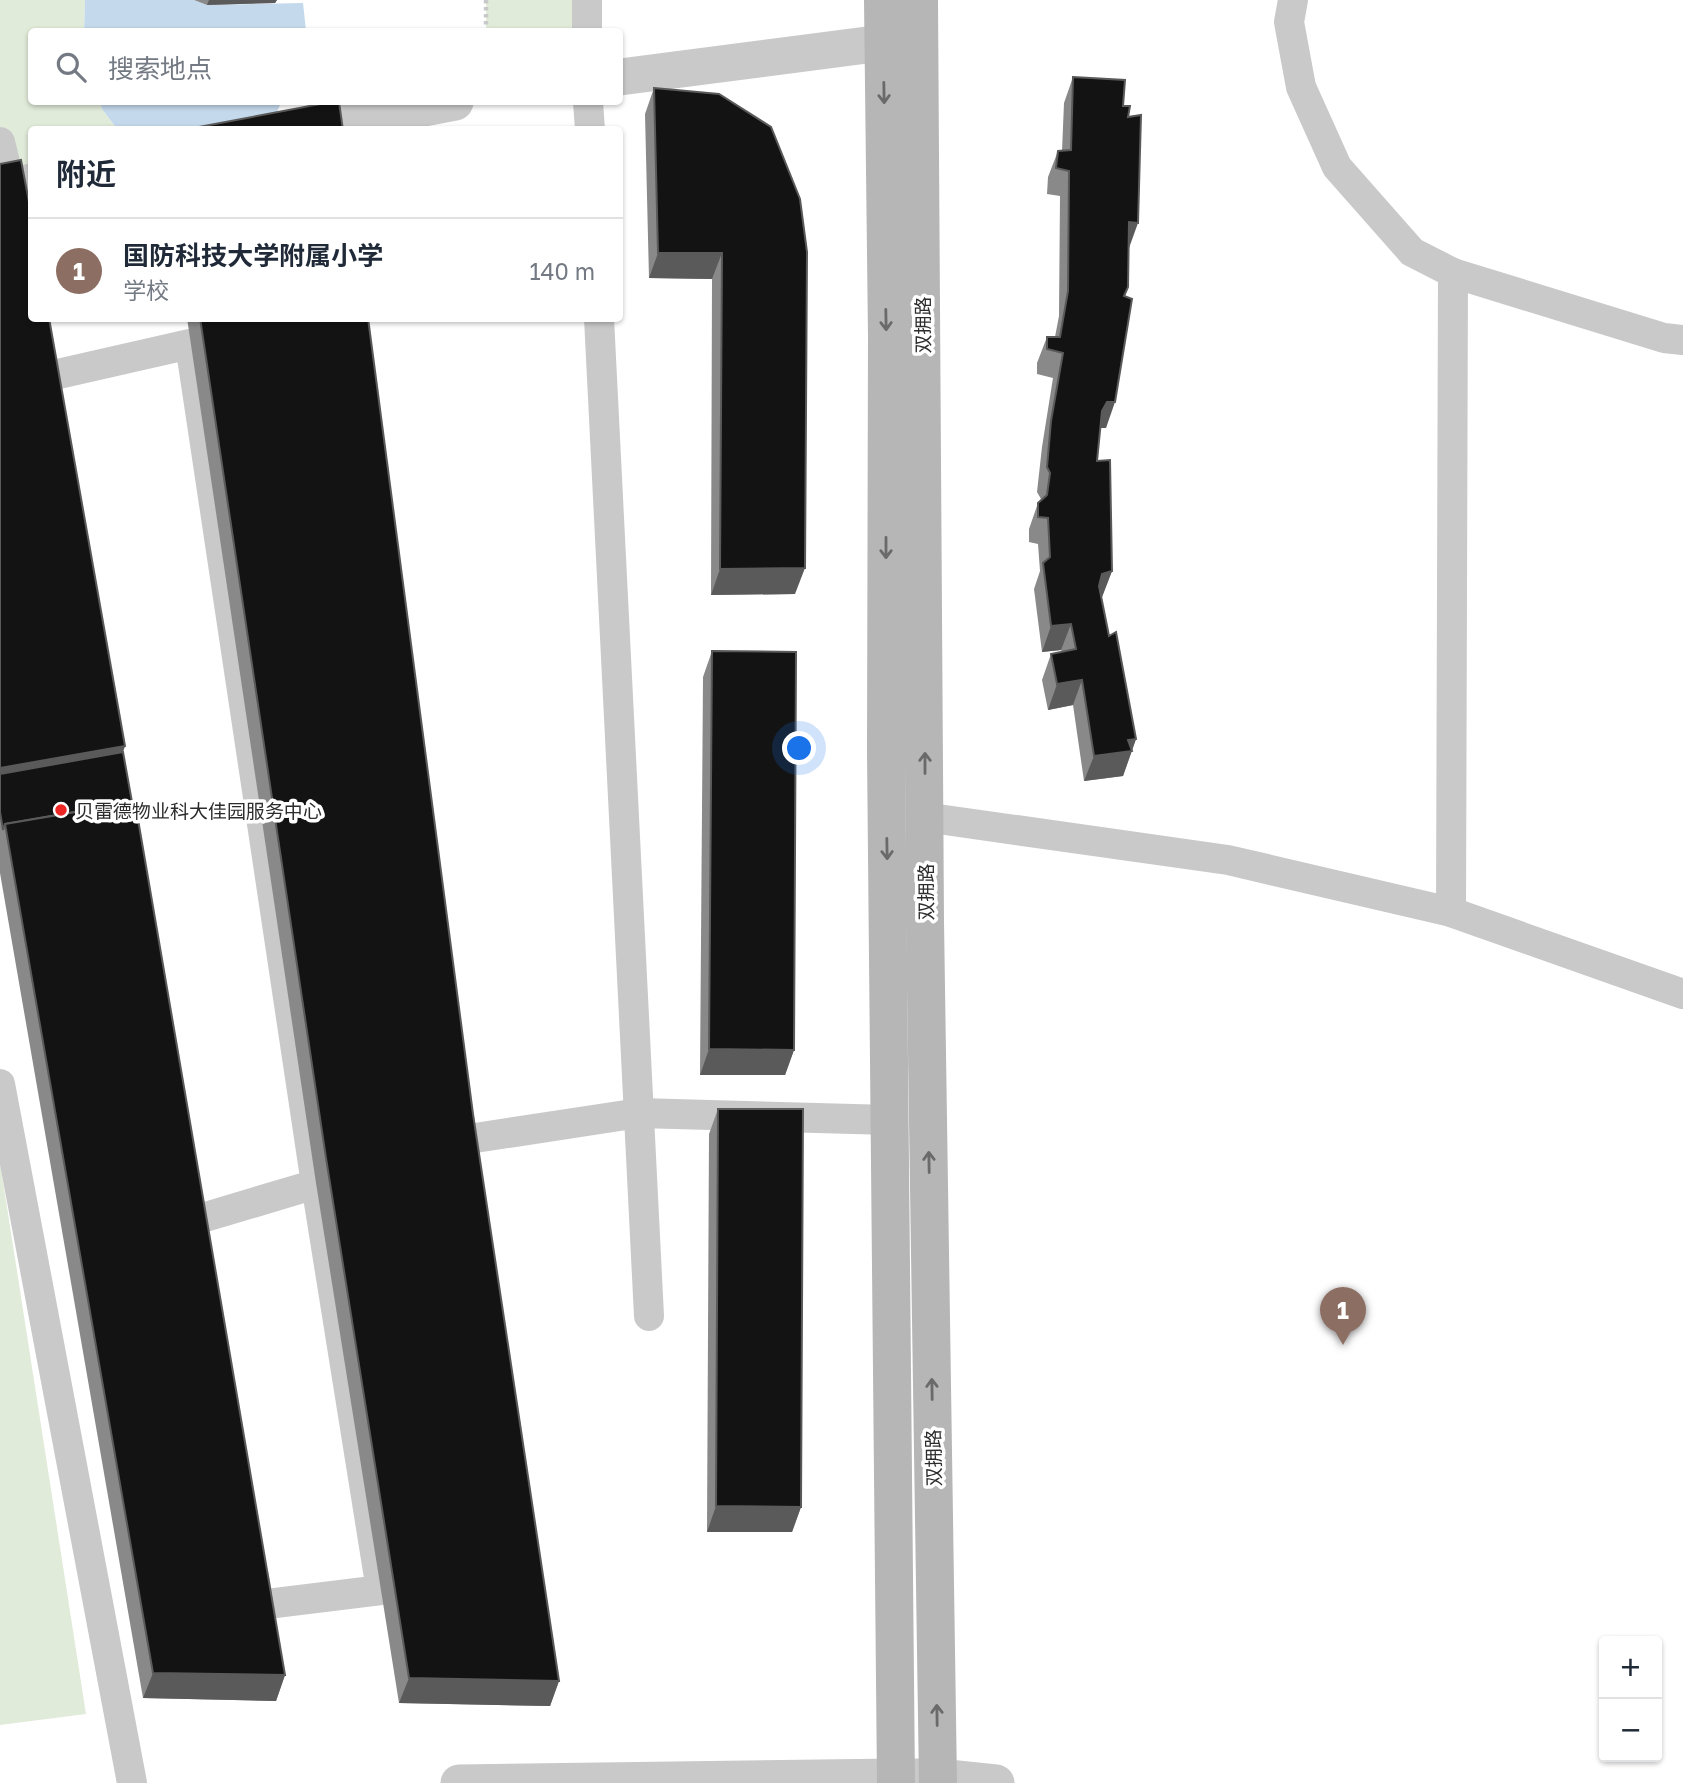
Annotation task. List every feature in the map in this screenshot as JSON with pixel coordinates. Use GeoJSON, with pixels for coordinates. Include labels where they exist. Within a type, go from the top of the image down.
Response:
{"type":"FeatureCollection","features":[{"type":"Feature","properties":{"kind":"main road","name":"双拥路"},"geometry":{"type":"LineString","coordinates":[[883,0],[902,41],[924,817],[938,1780]]}},
{"type":"Feature","properties":{"kind":"main road","name":"双拥路"},"geometry":{"type":"LineString","coordinates":[[896,1780],[890,1120],[902,41],[919,0]]}},
{"type":"Feature","properties":{"kind":"street"},"geometry":{"type":"LineString","coordinates":[[587,0],[587,28]]}},
{"type":"Feature","properties":{"kind":"street"},"geometry":{"type":"LineString","coordinates":[[1293,0],[1289,22],[1301,87],[1337,167],[1412,252],[1453,273],[1664,338],[1683,340]]}},
{"type":"Feature","properties":{"kind":"street"},"geometry":{"type":"LineString","coordinates":[[623,77],[902,41]]}},
{"type":"Feature","properties":{"kind":"street"},"geometry":{"type":"LineString","coordinates":[[330,126],[439,105]]}},
{"type":"Feature","properties":{"kind":"street"},"geometry":{"type":"LineString","coordinates":[[588,105],[590,126]]}},
{"type":"Feature","properties":{"kind":"street"},"geometry":{"type":"LineString","coordinates":[[0,142],[14,185],[21,235]]}},
{"type":"Feature","properties":{"kind":"street"},"geometry":{"type":"LineString","coordinates":[[1451,912],[1453,273]]}},
{"type":"Feature","properties":{"kind":"street"},"geometry":{"type":"LineString","coordinates":[[599,322],[649,1316]]}},
{"type":"Feature","properties":{"kind":"street"},"geometry":{"type":"LineString","coordinates":[[46,378],[190,344],[316,1184],[381,1590],[259,1605],[250,1550]]}},
{"type":"Feature","properties":{"kind":"street"},"geometry":{"type":"LineString","coordinates":[[924,817],[1228,860],[1451,912],[1683,994]]}},
{"type":"Feature","properties":{"kind":"street"},"geometry":{"type":"LineString","coordinates":[[0,1084],[132,1783]]}},
{"type":"Feature","properties":{"kind":"street"},"geometry":{"type":"LineString","coordinates":[[409,1148],[639,1113],[890,1120]]}},
{"type":"Feature","properties":{"kind":"street"},"geometry":{"type":"LineString","coordinates":[[192,1221],[316,1184],[354,1157]]}},
{"type":"Feature","properties":{"kind":"street"},"geometry":{"type":"LineString","coordinates":[[459,1783],[938,1780],[996,1783]]}},
{"type":"Feature","properties":{"kind":"path"},"geometry":{"type":"LineString","coordinates":[[485,0],[486,28]]}},
{"type":"Feature","properties":{"kind":"green space"},"geometry":{"type":"Polygon","coordinates":[[[0,0],[85,0],[84,28],[28,28],[28,105],[101,105],[115,126],[28,126],[28,178],[0,142],[0,0]]]}},
{"type":"Feature","properties":{"kind":"green space"},"geometry":{"type":"Polygon","coordinates":[[[486,0],[587,0],[587,28],[486,28],[486,0]]]}},
{"type":"Feature","properties":{"kind":"green space"},"geometry":{"type":"Polygon","coordinates":[[[0,1162],[86,1714],[0,1725],[0,1162]]]}},
{"type":"Feature","properties":{"kind":"water"},"geometry":{"type":"Polygon","coordinates":[[[85,0],[194,0],[207,5],[303,3],[306,28],[84,28],[85,0]]]}},
{"type":"Feature","properties":{"kind":"water"},"geometry":{"type":"Polygon","coordinates":[[[101,105],[280,105],[272,126],[115,126],[101,105]]]}},
{"type":"Feature","properties":{"kind":"building"},"geometry":{"type":"Polygon","coordinates":[[[1073,77],[1125,80],[1123,106],[1130,106],[1128,117],[1141,115],[1138,223],[1129,222],[1128,287],[1124,296],[1132,299],[1115,402],[1107,402],[1102,411],[1097,461],[1110,460],[1112,571],[1102,574],[1099,586],[1109,636],[1116,632],[1136,739],[1128,740],[1132,751],[1094,756],[1082,680],[1057,684],[1051,654],[1076,649],[1071,624],[1051,626],[1043,563],[1050,557],[1048,518],[1038,517],[1038,503],[1047,495],[1051,421],[1063,353],[1047,349],[1047,337],[1060,337],[1068,291],[1069,171],[1056,168],[1058,151],[1071,150],[1073,77]]]}},
{"type":"Feature","properties":{"kind":"building"},"geometry":{"type":"Polygon","coordinates":[[[654,88],[719,94],[771,127],[800,199],[807,252],[805,568],[720,569],[722,253],[658,253],[654,88]]]}},
{"type":"Feature","properties":{"kind":"building"},"geometry":{"type":"Polygon","coordinates":[[[315,105],[339,105],[342,126],[204,126],[315,105]]]}},
{"type":"Feature","properties":{"kind":"building"},"geometry":{"type":"Polygon","coordinates":[[[21,160],[28,197],[28,322],[50,322],[125,746],[0,768],[0,164],[21,160]]]}},
{"type":"Feature","properties":{"kind":"building"},"geometry":{"type":"Polygon","coordinates":[[[201,322],[369,322],[473,1114],[559,1681],[409,1678],[326,1158],[201,322]]]}},
{"type":"Feature","properties":{"kind":"building"},"geometry":{"type":"Polygon","coordinates":[[[712,651],[796,652],[794,1050],[709,1049],[712,651]]]}},
{"type":"Feature","properties":{"kind":"building"},"geometry":{"type":"Polygon","coordinates":[[[123,752],[132,802],[5,824],[3,830],[0,774],[123,752]]]}},
{"type":"Feature","properties":{"kind":"building"},"geometry":{"type":"Polygon","coordinates":[[[135,802],[285,1675],[153,1673],[5,824],[135,802]]]}},
{"type":"Feature","properties":{"kind":"building"},"geometry":{"type":"Polygon","coordinates":[[[718,1109],[803,1109],[801,1507],[716,1506],[718,1109]]]}},
{"type":"Feature","properties":{"kind":"place","name":"贝雷德物业科大佳园服务中心"},"geometry":{"type":"Point","coordinates":[61,810]}},
{"type":"Feature","properties":{"kind":"place","name":"国防科技大学附属小学"},"geometry":{"type":"Point","coordinates":[1343,1345]}}]}
